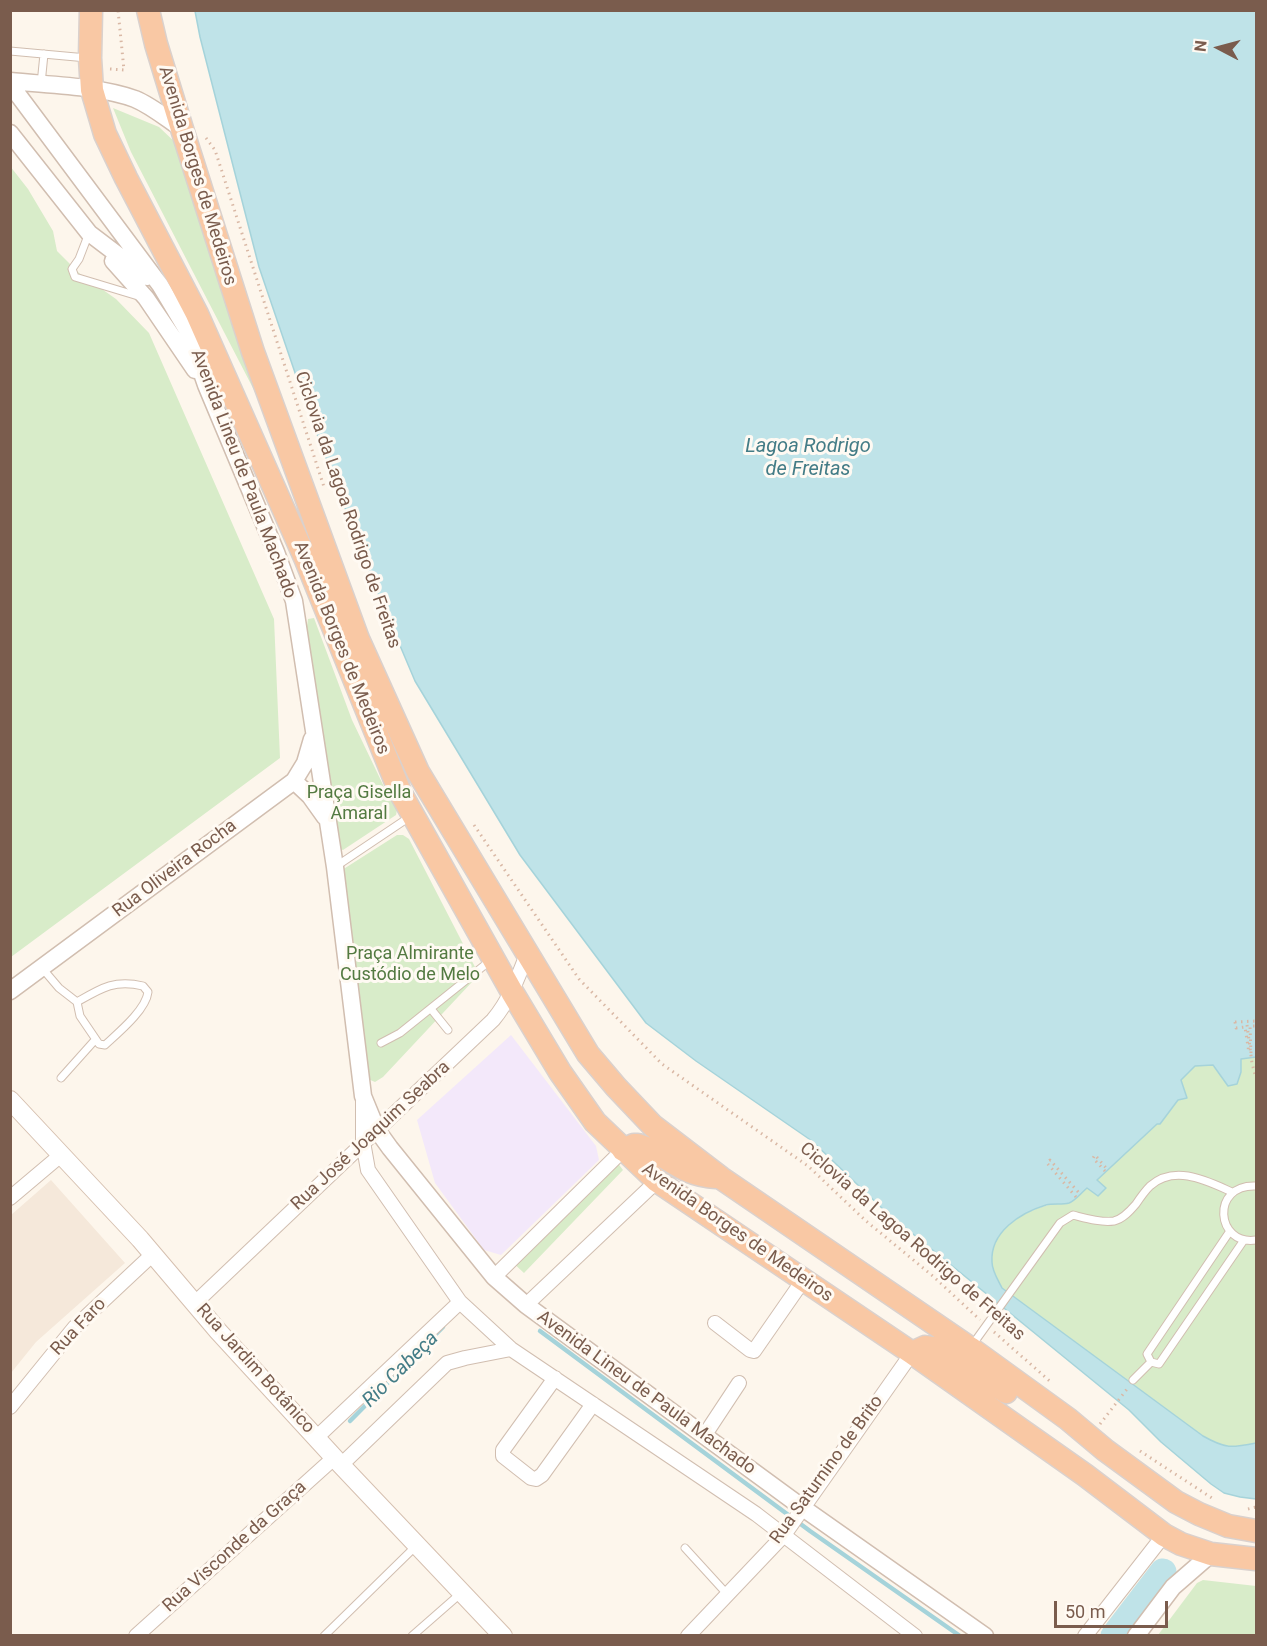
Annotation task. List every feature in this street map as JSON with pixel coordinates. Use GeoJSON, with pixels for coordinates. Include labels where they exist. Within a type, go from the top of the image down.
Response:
{"type":"FeatureCollection","features":[{"type":"Feature","properties":{"kind":"highway","name":"Avenida Borges de Medeiros"},"geometry":{"type":"LineString","coordinates":[[91,10],[97,63],[92,90],[105,134],[197,314],[306,560],[400,792],[512,992],[560,1072],[595,1122],[657,1181],[912,1353],[1085,1475],[1164,1535],[1181,1544],[1211,1554],[1257,1559]]}},
{"type":"Feature","properties":{"kind":"highway","name":"Avenida Borges de Medeiros"},"geometry":{"type":"LineString","coordinates":[[148,10],[156,44],[192,131],[253,352],[358,639],[418,772],[588,1054],[616,1088],[653,1126],[721,1178],[974,1342],[1095,1424],[1105,1450],[1176,1502],[1228,1526],[1257,1531]]}},
{"type":"Feature","properties":{"kind":"highway"},"geometry":{"type":"LineString","coordinates":[[623,1150],[638,1145],[687,1172],[721,1178]]}},
{"type":"Feature","properties":{"kind":"highway"},"geometry":{"type":"LineString","coordinates":[[912,1353],[925,1347],[939,1348],[1038,1412],[1095,1424]]}},
{"type":"Feature","properties":{"kind":"main road","name":"Rua Jardim Botânico"},"geometry":{"type":"LineString","coordinates":[[10,1100],[153,1254],[338,1461],[503,1635]]}},
{"type":"Feature","properties":{"kind":"street"},"geometry":{"type":"LineString","coordinates":[[10,82],[115,93],[136,99],[192,131]]}},
{"type":"Feature","properties":{"kind":"street","name":"Avenida Lineu de Paula Machado"},"geometry":{"type":"LineString","coordinates":[[10,82],[160,285],[187,330],[206,385],[276,552],[294,601],[335,867],[363,1096],[363,1142],[368,1170],[459,1302],[511,1349],[785,1533],[910,1634]]}},
{"type":"Feature","properties":{"kind":"street"},"geometry":{"type":"LineString","coordinates":[[13,142],[146,298],[206,385]]}},
{"type":"Feature","properties":{"kind":"street"},"geometry":{"type":"LineString","coordinates":[[89,233],[119,258],[160,285],[197,314]]}},
{"type":"Feature","properties":{"kind":"street","name":"Rua Oliveira Rocha"},"geometry":{"type":"LineString","coordinates":[[10,991],[294,781],[305,763],[313,729]]}},
{"type":"Feature","properties":{"kind":"street"},"geometry":{"type":"LineString","coordinates":[[294,781],[310,796],[327,820]]}},
{"type":"Feature","properties":{"kind":"street","name":"Rua José Joaquim Seabra"},"geometry":{"type":"LineString","coordinates":[[195,1303],[493,1020],[512,992],[527,954]]}},
{"type":"Feature","properties":{"kind":"street","name":"Avenida Lineu de Paula Machado"},"geometry":{"type":"LineString","coordinates":[[363,1096],[377,1130],[494,1277],[526,1305],[802,1509],[985,1635]]}},
{"type":"Feature","properties":{"kind":"street"},"geometry":{"type":"LineString","coordinates":[[494,1277],[623,1150]]}},
{"type":"Feature","properties":{"kind":"street"},"geometry":{"type":"LineString","coordinates":[[10,1198],[61,1155]]}},
{"type":"Feature","properties":{"kind":"street"},"geometry":{"type":"LineString","coordinates":[[526,1305],[657,1181]]}},
{"type":"Feature","properties":{"kind":"street","name":"Rua Faro"},"geometry":{"type":"LineString","coordinates":[[10,1407],[75,1327],[153,1254]]}},
{"type":"Feature","properties":{"kind":"street"},"geometry":{"type":"LineString","coordinates":[[715,1323],[754,1351],[804,1280]]}},
{"type":"Feature","properties":{"kind":"street"},"geometry":{"type":"LineString","coordinates":[[317,1437],[459,1302]]}},
{"type":"Feature","properties":{"kind":"street","name":"Rua Visconde da Graça"},"geometry":{"type":"LineString","coordinates":[[136,1635],[338,1461],[447,1363],[511,1349]]}},
{"type":"Feature","properties":{"kind":"street","name":"Rua Saturnino de Brito"},"geometry":{"type":"LineString","coordinates":[[688,1635],[785,1533],[912,1353]]}},
{"type":"Feature","properties":{"kind":"street"},"geometry":{"type":"LineString","coordinates":[[555,1378],[503,1450],[503,1455],[531,1478],[536,1479],[542,1475],[593,1404]]}},
{"type":"Feature","properties":{"kind":"street"},"geometry":{"type":"LineString","coordinates":[[704,1436],[739,1383]]}},
{"type":"Feature","properties":{"kind":"street"},"geometry":{"type":"LineString","coordinates":[[1085,1635],[1164,1535]]}},
{"type":"Feature","properties":{"kind":"street"},"geometry":{"type":"LineString","coordinates":[[1136,1635],[1173,1587],[1211,1554]]}},
{"type":"Feature","properties":{"kind":"lane"},"geometry":{"type":"LineString","coordinates":[[10,51],[97,63]]}},
{"type":"Feature","properties":{"kind":"lane"},"geometry":{"type":"LineString","coordinates":[[41,84],[44,54]]}},
{"type":"Feature","properties":{"kind":"lane"},"geometry":{"type":"LineString","coordinates":[[89,233],[72,269],[75,277],[146,298]]}},
{"type":"Feature","properties":{"kind":"lane"},"geometry":{"type":"LineString","coordinates":[[335,867],[413,814]]}},
{"type":"Feature","properties":{"kind":"lane"},"geometry":{"type":"LineString","coordinates":[[381,1043],[400,1033],[493,958]]}},
{"type":"Feature","properties":{"kind":"lane"},"geometry":{"type":"LineString","coordinates":[[42,968],[59,988],[77,1002],[80,1016],[99,1044],[105,1045],[110,1041],[144,1005],[148,992],[143,986],[128,982],[102,987],[77,1002]]}},
{"type":"Feature","properties":{"kind":"lane"},"geometry":{"type":"LineString","coordinates":[[431,1009],[448,1030]]}},
{"type":"Feature","properties":{"kind":"lane"},"geometry":{"type":"LineString","coordinates":[[61,1078],[95,1040]]}},
{"type":"Feature","properties":{"kind":"lane"},"geometry":{"type":"LineString","coordinates":[[974,1342],[1060,1223],[1072,1215],[1114,1221],[1128,1213],[1150,1187],[1160,1180],[1173,1176],[1190,1175],[1232,1192]]}},
{"type":"Feature","properties":{"kind":"lane"},"geometry":{"type":"LineString","coordinates":[[1257,1186],[1239,1188],[1232,1192],[1224,1207],[1226,1224],[1230,1231],[1244,1240],[1257,1240]]}},
{"type":"Feature","properties":{"kind":"lane"},"geometry":{"type":"LineString","coordinates":[[1230,1231],[1147,1354],[1151,1362],[1159,1364],[1244,1240]]}},
{"type":"Feature","properties":{"kind":"lane"},"geometry":{"type":"LineString","coordinates":[[1202,1273],[1215,1282]]}},
{"type":"Feature","properties":{"kind":"lane"},"geometry":{"type":"LineString","coordinates":[[1186,1297],[1197,1308]]}},
{"type":"Feature","properties":{"kind":"lane"},"geometry":{"type":"LineString","coordinates":[[1168,1323],[1180,1333]]}},
{"type":"Feature","properties":{"kind":"lane"},"geometry":{"type":"LineString","coordinates":[[1133,1380],[1151,1362]]}},
{"type":"Feature","properties":{"kind":"lane"},"geometry":{"type":"LineString","coordinates":[[324,1635],[417,1545]]}},
{"type":"Feature","properties":{"kind":"lane"},"geometry":{"type":"LineString","coordinates":[[685,1548],[727,1594]]}},
{"type":"Feature","properties":{"kind":"lane"},"geometry":{"type":"LineString","coordinates":[[412,1635],[462,1593]]}},
{"type":"Feature","properties":{"kind":"path"},"geometry":{"type":"LineString","coordinates":[[97,63],[124,70],[118,10]]}},
{"type":"Feature","properties":{"kind":"path","name":"Ciclovia da Lagoa Rodrigo de Freitas"},"geometry":{"type":"LineString","coordinates":[[192,131],[215,150],[325,490]]}},
{"type":"Feature","properties":{"kind":"path","name":"Ciclovia da Lagoa Rodrigo de Freitas"},"geometry":{"type":"LineString","coordinates":[[471,821],[579,979],[662,1064],[808,1166],[866,1221],[934,1277],[1056,1386]]}},
{"type":"Feature","properties":{"kind":"path"},"geometry":{"type":"LineString","coordinates":[[1257,1021],[1235,1023],[1236,1028],[1245,1027],[1250,1058],[1250,1026],[1257,1026]]}},
{"type":"Feature","properties":{"kind":"path"},"geometry":{"type":"LineString","coordinates":[[1247,1025],[1251,1063],[1257,1078]]}},
{"type":"Feature","properties":{"kind":"path"},"geometry":{"type":"LineString","coordinates":[[1095,1155],[1106,1170],[1094,1158],[1095,1155]]}},
{"type":"Feature","properties":{"kind":"path"},"geometry":{"type":"LineString","coordinates":[[1076,1197],[1047,1163],[1050,1160],[1080,1194]]}},
{"type":"Feature","properties":{"kind":"path"},"geometry":{"type":"LineString","coordinates":[[1095,1424],[1133,1380]]}},
{"type":"Feature","properties":{"kind":"path"},"geometry":{"type":"LineString","coordinates":[[1140,1451],[1221,1504]]}},
{"type":"Feature","properties":{"kind":"path"},"geometry":{"type":"LineString","coordinates":[[1247,1510],[1257,1507]]}},
{"type":"Feature","properties":{"kind":"shaded area"},"geometry":{"type":"Polygon","coordinates":[[[511,1035],[596,1146],[599,1160],[501,1255],[484,1250],[435,1183],[417,1120],[511,1035]]]}},
{"type":"Feature","properties":{"kind":"shaded area"},"geometry":{"type":"Polygon","coordinates":[[[51,1180],[125,1263],[36,1342],[11,1373],[11,1215],[51,1180]]]}},
{"type":"Feature","properties":{"kind":"green space"},"geometry":{"type":"Polygon","coordinates":[[[113,108],[159,127],[178,145],[255,392],[131,152],[113,108]]]}},
{"type":"Feature","properties":{"kind":"green space"},"geometry":{"type":"Polygon","coordinates":[[[10,166],[28,189],[53,231],[57,251],[79,273],[116,299],[149,333],[274,619],[280,758],[11,957],[10,166]]]}},
{"type":"Feature","properties":{"kind":"green space","name":"Praça Gisella Amaral"},"geometry":{"type":"Polygon","coordinates":[[[314,618],[352,720],[397,810],[396,815],[343,850],[337,848],[306,633],[308,619],[314,618]]]}},
{"type":"Feature","properties":{"kind":"green space","name":"Praça Almirante Custódio de Melo"},"geometry":{"type":"Polygon","coordinates":[[[397,835],[403,835],[409,839],[475,967],[472,982],[383,1077],[375,1082],[368,1079],[342,870],[397,835]]]}},
{"type":"Feature","properties":{"kind":"green space"},"geometry":{"type":"Polygon","coordinates":[[[1256,1057],[1256,1443],[1229,1446],[1203,1436],[1002,1288],[992,1262],[993,1251],[1001,1233],[1008,1225],[1026,1213],[1072,1198],[1087,1188],[1099,1195],[1105,1188],[1096,1180],[1157,1124],[1160,1124],[1178,1100],[1186,1098],[1181,1080],[1195,1066],[1212,1065],[1222,1076],[1241,1072],[1241,1059],[1256,1057]]]}},
{"type":"Feature","properties":{"kind":"green space"},"geometry":{"type":"Polygon","coordinates":[[[614,1158],[623,1170],[524,1273],[510,1260],[614,1158]]]}},
{"type":"Feature","properties":{"kind":"green space"},"geometry":{"type":"Polygon","coordinates":[[[1203,1580],[1256,1586],[1256,1635],[1158,1635],[1197,1583],[1203,1580]]]}},
{"type":"Feature","properties":{"kind":"water","name":"Lagoa Rodrigo de Freitas"},"geometry":{"type":"Polygon","coordinates":[[[195,11],[1256,11],[1256,1057],[1241,1059],[1241,1072],[1237,1084],[1228,1086],[1213,1065],[1195,1066],[1181,1080],[1187,1098],[1178,1100],[1160,1124],[1157,1124],[1097,1180],[1106,1188],[1098,1196],[1087,1188],[1069,1203],[1046,1205],[1026,1213],[1008,1225],[1001,1233],[993,1251],[992,1262],[1002,1288],[1203,1436],[1229,1446],[1256,1443],[1256,1499],[1224,1493],[1211,1484],[1161,1442],[1129,1410],[886,1212],[812,1141],[696,1061],[646,1023],[520,855],[415,681],[371,577],[306,405],[259,267],[195,11]]]}},
{"type":"Feature","properties":{"kind":"waterway","name":"Rio Cabeça"},"geometry":{"type":"LineString","coordinates":[[350,1421],[443,1327]]}},
{"type":"Feature","properties":{"kind":"waterway"},"geometry":{"type":"LineString","coordinates":[[540,1331],[810,1531],[960,1636]]}},
{"type":"Feature","properties":{"kind":"waterway"},"geometry":{"type":"LineString","coordinates":[[1114,1636],[1163,1572]]}}]}
